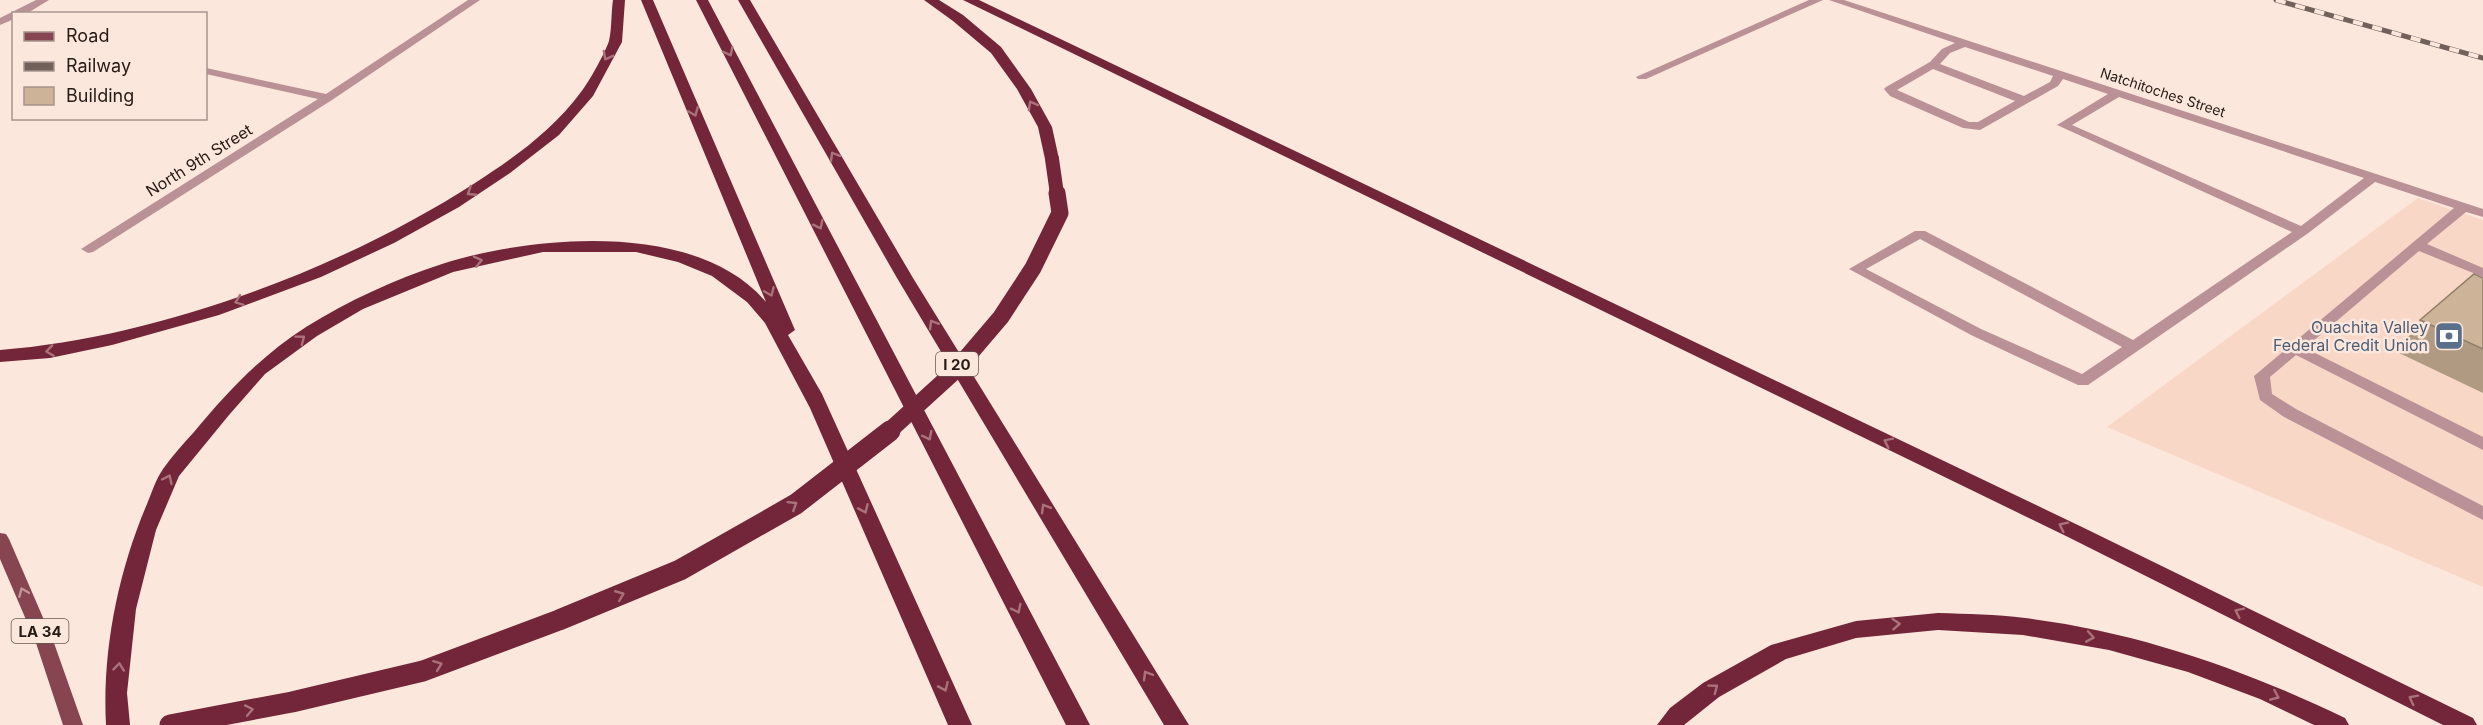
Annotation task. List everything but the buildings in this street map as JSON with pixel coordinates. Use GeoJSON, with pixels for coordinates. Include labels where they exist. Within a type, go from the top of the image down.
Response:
{"type":"FeatureCollection","features":[{"type":"Feature","properties":{"kind":"highway"},"geometry":{"type":"LineString","coordinates":[[0,356],[50,352],[112,339],[213,311],[315,273],[388,240],[453,204],[505,170],[554,132],[588,93],[615,42],[619,0]]}},
{"type":"Feature","properties":{"kind":"highway"},"geometry":{"type":"LineString","coordinates":[[647,0],[818,406],[960,725]]}},
{"type":"Feature","properties":{"kind":"highway"},"geometry":{"type":"LineString","coordinates":[[702,0],[1078,725]]}},
{"type":"Feature","properties":{"kind":"highway","name":"I 20"},"geometry":{"type":"LineString","coordinates":[[744,0],[905,278],[1177,725]]}},
{"type":"Feature","properties":{"kind":"highway"},"geometry":{"type":"LineString","coordinates":[[171,725],[292,702],[423,671],[559,620],[680,570],[796,504],[880,440],[955,372],[1001,317],[1033,268],[1060,213],[1052,159],[1044,127],[1024,90],[996,50],[958,18],[930,0]]}},
{"type":"Feature","properties":{"kind":"highway"},"geometry":{"type":"LineString","coordinates":[[969,0],[2086,537],[2465,725]]}},
{"type":"Feature","properties":{"kind":"highway"},"geometry":{"type":"LineString","coordinates":[[118,725],[116,693],[125,609],[146,530],[170,472],[259,370],[311,332],[357,305],[447,268],[508,254],[543,247],[636,247],[683,258],[718,272],[753,298],[772,321],[818,406]]}},
{"type":"Feature","properties":{"kind":"highway"},"geometry":{"type":"LineString","coordinates":[[1669,725],[1677,716],[1729,677],[1778,651],[1831,636],[1892,623],[1965,622],[2041,628],[2136,646],[2218,672],[2337,725]]}},
{"type":"Feature","properties":{"kind":"main road","name":"LA 34"},"geometry":{"type":"LineString","coordinates":[[0,539],[45,643],[74,725]]}},
{"type":"Feature","properties":{"kind":"street"},"geometry":{"type":"LineString","coordinates":[[19,12],[44,0]]}},
{"type":"Feature","properties":{"kind":"street","name":"North 9th Street"},"geometry":{"type":"LineString","coordinates":[[88,249],[328,98],[475,0]]}},
{"type":"Feature","properties":{"kind":"street"},"geometry":{"type":"LineString","coordinates":[[1642,77],[1818,0]]}},
{"type":"Feature","properties":{"kind":"street","name":"Natchitoches Street"},"geometry":{"type":"LineString","coordinates":[[1834,0],[2483,213]]}},
{"type":"Feature","properties":{"kind":"street"},"geometry":{"type":"LineString","coordinates":[[1965,43],[1946,51],[1932,65],[1890,89],[1894,94],[1968,125],[1980,126],[2054,84],[2060,74]]}},
{"type":"Feature","properties":{"kind":"street"},"geometry":{"type":"LineString","coordinates":[[1932,65],[2025,101]]}},
{"type":"Feature","properties":{"kind":"street"},"geometry":{"type":"LineString","coordinates":[[207,71],[328,98]]}},
{"type":"Feature","properties":{"kind":"street"},"geometry":{"type":"LineString","coordinates":[[2118,93],[2063,125],[2302,231]]}},
{"type":"Feature","properties":{"kind":"street"},"geometry":{"type":"LineString","coordinates":[[2134,346],[1920,234],[1856,269],[1976,332],[2083,381],[2302,231],[2373,177]]}},
{"type":"Feature","properties":{"kind":"street"},"geometry":{"type":"LineString","coordinates":[[2463,207],[2262,376],[2265,396],[2289,413],[2483,514]]}},
{"type":"Feature","properties":{"kind":"street"},"geometry":{"type":"LineString","coordinates":[[2418,245],[2483,273]]}},
{"type":"Feature","properties":{"kind":"street"},"geometry":{"type":"LineString","coordinates":[[2295,349],[2483,444]]}},
{"type":"Feature","properties":{"kind":"shaded area"},"geometry":{"type":"Polygon","coordinates":[[[2418,198],[2483,220],[2483,587],[2107,427],[2418,198]]]}},
{"type":"Feature","properties":{"kind":"railway"},"geometry":{"type":"LineString","coordinates":[[2276,0],[2483,58]]}},
{"type":"Feature","properties":{"kind":"place","name":"Ouachita Valley Federal Credit Union"},"geometry":{"type":"Point","coordinates":[2449,336]}}]}
